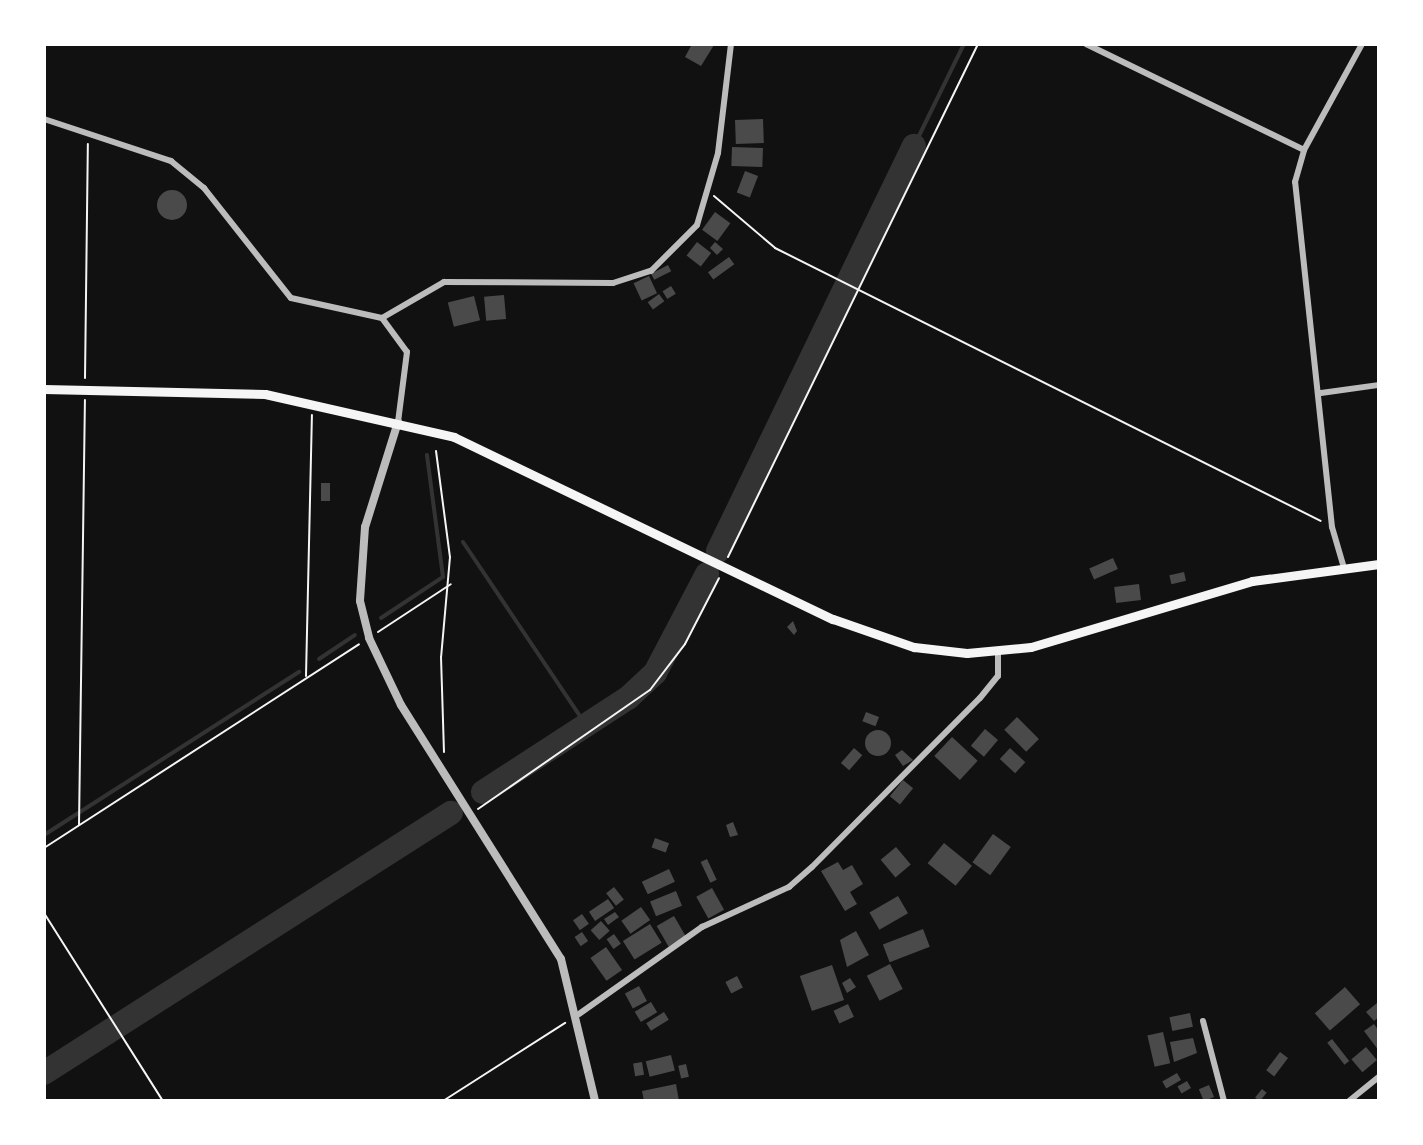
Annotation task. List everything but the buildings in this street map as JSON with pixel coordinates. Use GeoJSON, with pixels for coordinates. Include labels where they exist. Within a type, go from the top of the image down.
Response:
{"type":"FeatureCollection","features":[{"type":"Feature","properties":{"kind":"main road"},"geometry":{"type":"LineString","coordinates":[[44,389],[205,390],[312,401],[454,437],[871,635],[998,653],[1061,641],[1252,581],[1379,564]]}},
{"type":"Feature","properties":{"kind":"street"},"geometry":{"type":"LineString","coordinates":[[382,318],[444,282],[613,283],[651,271],[697,225],[708,191],[731,44]]}},
{"type":"Feature","properties":{"kind":"street"},"geometry":{"type":"LineString","coordinates":[[1086,44],[1304,150]]}},
{"type":"Feature","properties":{"kind":"street"},"geometry":{"type":"LineString","coordinates":[[1344,568],[1332,527],[1321,393],[1295,182],[1304,150],[1362,44]]}},
{"type":"Feature","properties":{"kind":"street"},"geometry":{"type":"LineString","coordinates":[[44,119],[171,161],[204,188],[291,298],[382,318],[407,352],[398,422],[365,527],[360,601],[369,638],[439,764],[561,959],[579,1014],[595,1101]]}},
{"type":"Feature","properties":{"kind":"street"},"geometry":{"type":"LineString","coordinates":[[1321,393],[1379,385]]}},
{"type":"Feature","properties":{"kind":"street"},"geometry":{"type":"LineString","coordinates":[[579,1014],[702,927],[789,887],[980,698],[998,676],[998,653]]}},
{"type":"Feature","properties":{"kind":"street"},"geometry":{"type":"LineString","coordinates":[[1203,1021],[1224,1101]]}},
{"type":"Feature","properties":{"kind":"street"},"geometry":{"type":"LineString","coordinates":[[1349,1101],[1379,1077]]}},
{"type":"Feature","properties":{"kind":"path"},"geometry":{"type":"LineString","coordinates":[[470,814],[650,690],[685,644],[978,44]]}},
{"type":"Feature","properties":{"kind":"path"},"geometry":{"type":"LineString","coordinates":[[79,825],[88,135]]}},
{"type":"Feature","properties":{"kind":"path"},"geometry":{"type":"LineString","coordinates":[[708,191],[775,248],[1332,527]]}},
{"type":"Feature","properties":{"kind":"path"},"geometry":{"type":"LineString","coordinates":[[306,679],[312,401]]}},
{"type":"Feature","properties":{"kind":"path"},"geometry":{"type":"LineString","coordinates":[[436,451],[451,584],[441,657],[449,743],[439,764]]}},
{"type":"Feature","properties":{"kind":"path"},"geometry":{"type":"LineString","coordinates":[[44,848],[451,584]]}},
{"type":"Feature","properties":{"kind":"path"},"geometry":{"type":"LineString","coordinates":[[44,913],[163,1101]]}},
{"type":"Feature","properties":{"kind":"path"},"geometry":{"type":"LineString","coordinates":[[443,1101],[579,1014]]}},
{"type":"Feature","properties":{"kind":"waterway"},"geometry":{"type":"LineString","coordinates":[[914,146],[964,44]]}},
{"type":"Feature","properties":{"kind":"waterway"},"geometry":{"type":"LineString","coordinates":[[718,551],[914,146]]}},
{"type":"Feature","properties":{"kind":"waterway"},"geometry":{"type":"LineString","coordinates":[[381,618],[443,577],[427,455]]}},
{"type":"Feature","properties":{"kind":"waterway"},"geometry":{"type":"LineString","coordinates":[[463,542],[586,725]]}},
{"type":"Feature","properties":{"kind":"waterway"},"geometry":{"type":"LineString","coordinates":[[483,792],[628,698],[655,673],[707,574]]}},
{"type":"Feature","properties":{"kind":"waterway"},"geometry":{"type":"LineString","coordinates":[[319,659],[355,635]]}},
{"type":"Feature","properties":{"kind":"waterway"},"geometry":{"type":"LineString","coordinates":[[44,835],[299,672]]}},
{"type":"Feature","properties":{"kind":"waterway"},"geometry":{"type":"LineString","coordinates":[[44,1073],[451,813]]}}]}
